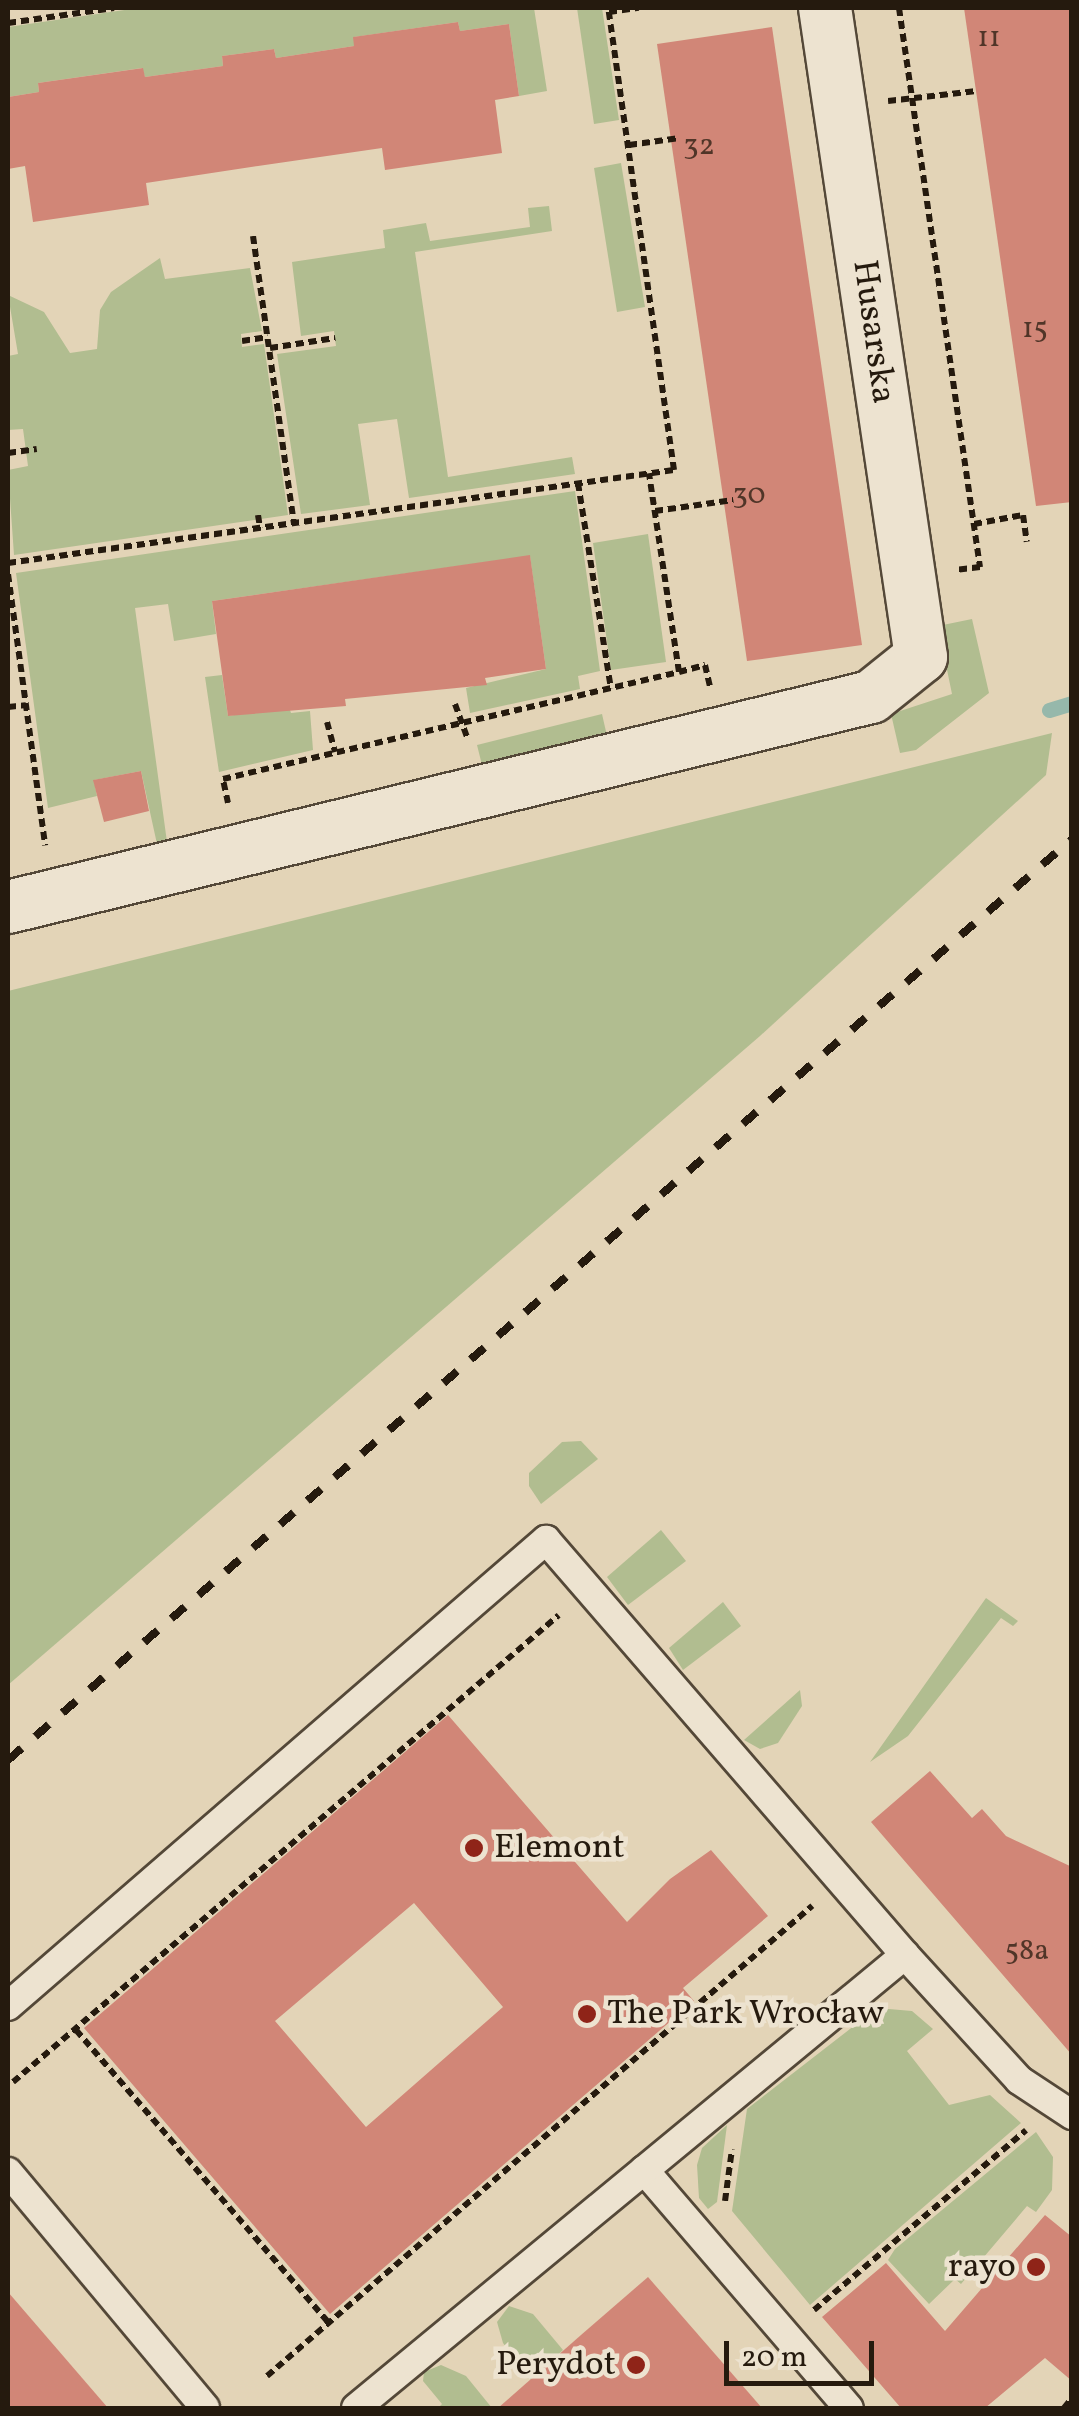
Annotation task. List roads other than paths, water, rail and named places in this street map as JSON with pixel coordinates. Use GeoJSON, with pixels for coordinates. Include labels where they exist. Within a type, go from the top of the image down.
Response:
{"type":"FeatureCollection","features":[{"type":"Feature","properties":{"kind":"street","name":"Husarska"},"geometry":{"type":"LineString","coordinates":[[31,902],[871,697],[921,657],[825,8]]}},
{"type":"Feature","properties":{"kind":"lane"},"geometry":{"type":"LineString","coordinates":[[8,2006],[546,1540],[904,1956],[1019,2080],[1072,2116]]}},
{"type":"Feature","properties":{"kind":"lane"},"geometry":{"type":"LineString","coordinates":[[356,2408],[904,1956]]}},
{"type":"Feature","properties":{"kind":"lane"},"geometry":{"type":"LineString","coordinates":[[644,2170],[849,2408]]}},
{"type":"Feature","properties":{"kind":"lane"},"geometry":{"type":"LineString","coordinates":[[8,2172],[205,2408]]}},
{"type":"Feature","properties":{"kind":"waterway"},"geometry":{"type":"LineString","coordinates":[[1049,710],[1072,703]]}},
{"type":"Feature","properties":{"kind":"railway"},"geometry":{"type":"LineString","coordinates":[[8,1760],[1072,839]]}},
{"type":"Feature","properties":{"kind":"place","name":"Elemont"},"geometry":{"type":"Point","coordinates":[474,1848]}},
{"type":"Feature","properties":{"kind":"place","name":"The Park Wrocław"},"geometry":{"type":"Point","coordinates":[587,2014]}},
{"type":"Feature","properties":{"kind":"place","name":"rayo"},"geometry":{"type":"Point","coordinates":[1036,2267]}},
{"type":"Feature","properties":{"kind":"place","name":"Perydot"},"geometry":{"type":"Point","coordinates":[636,2365]}}]}
